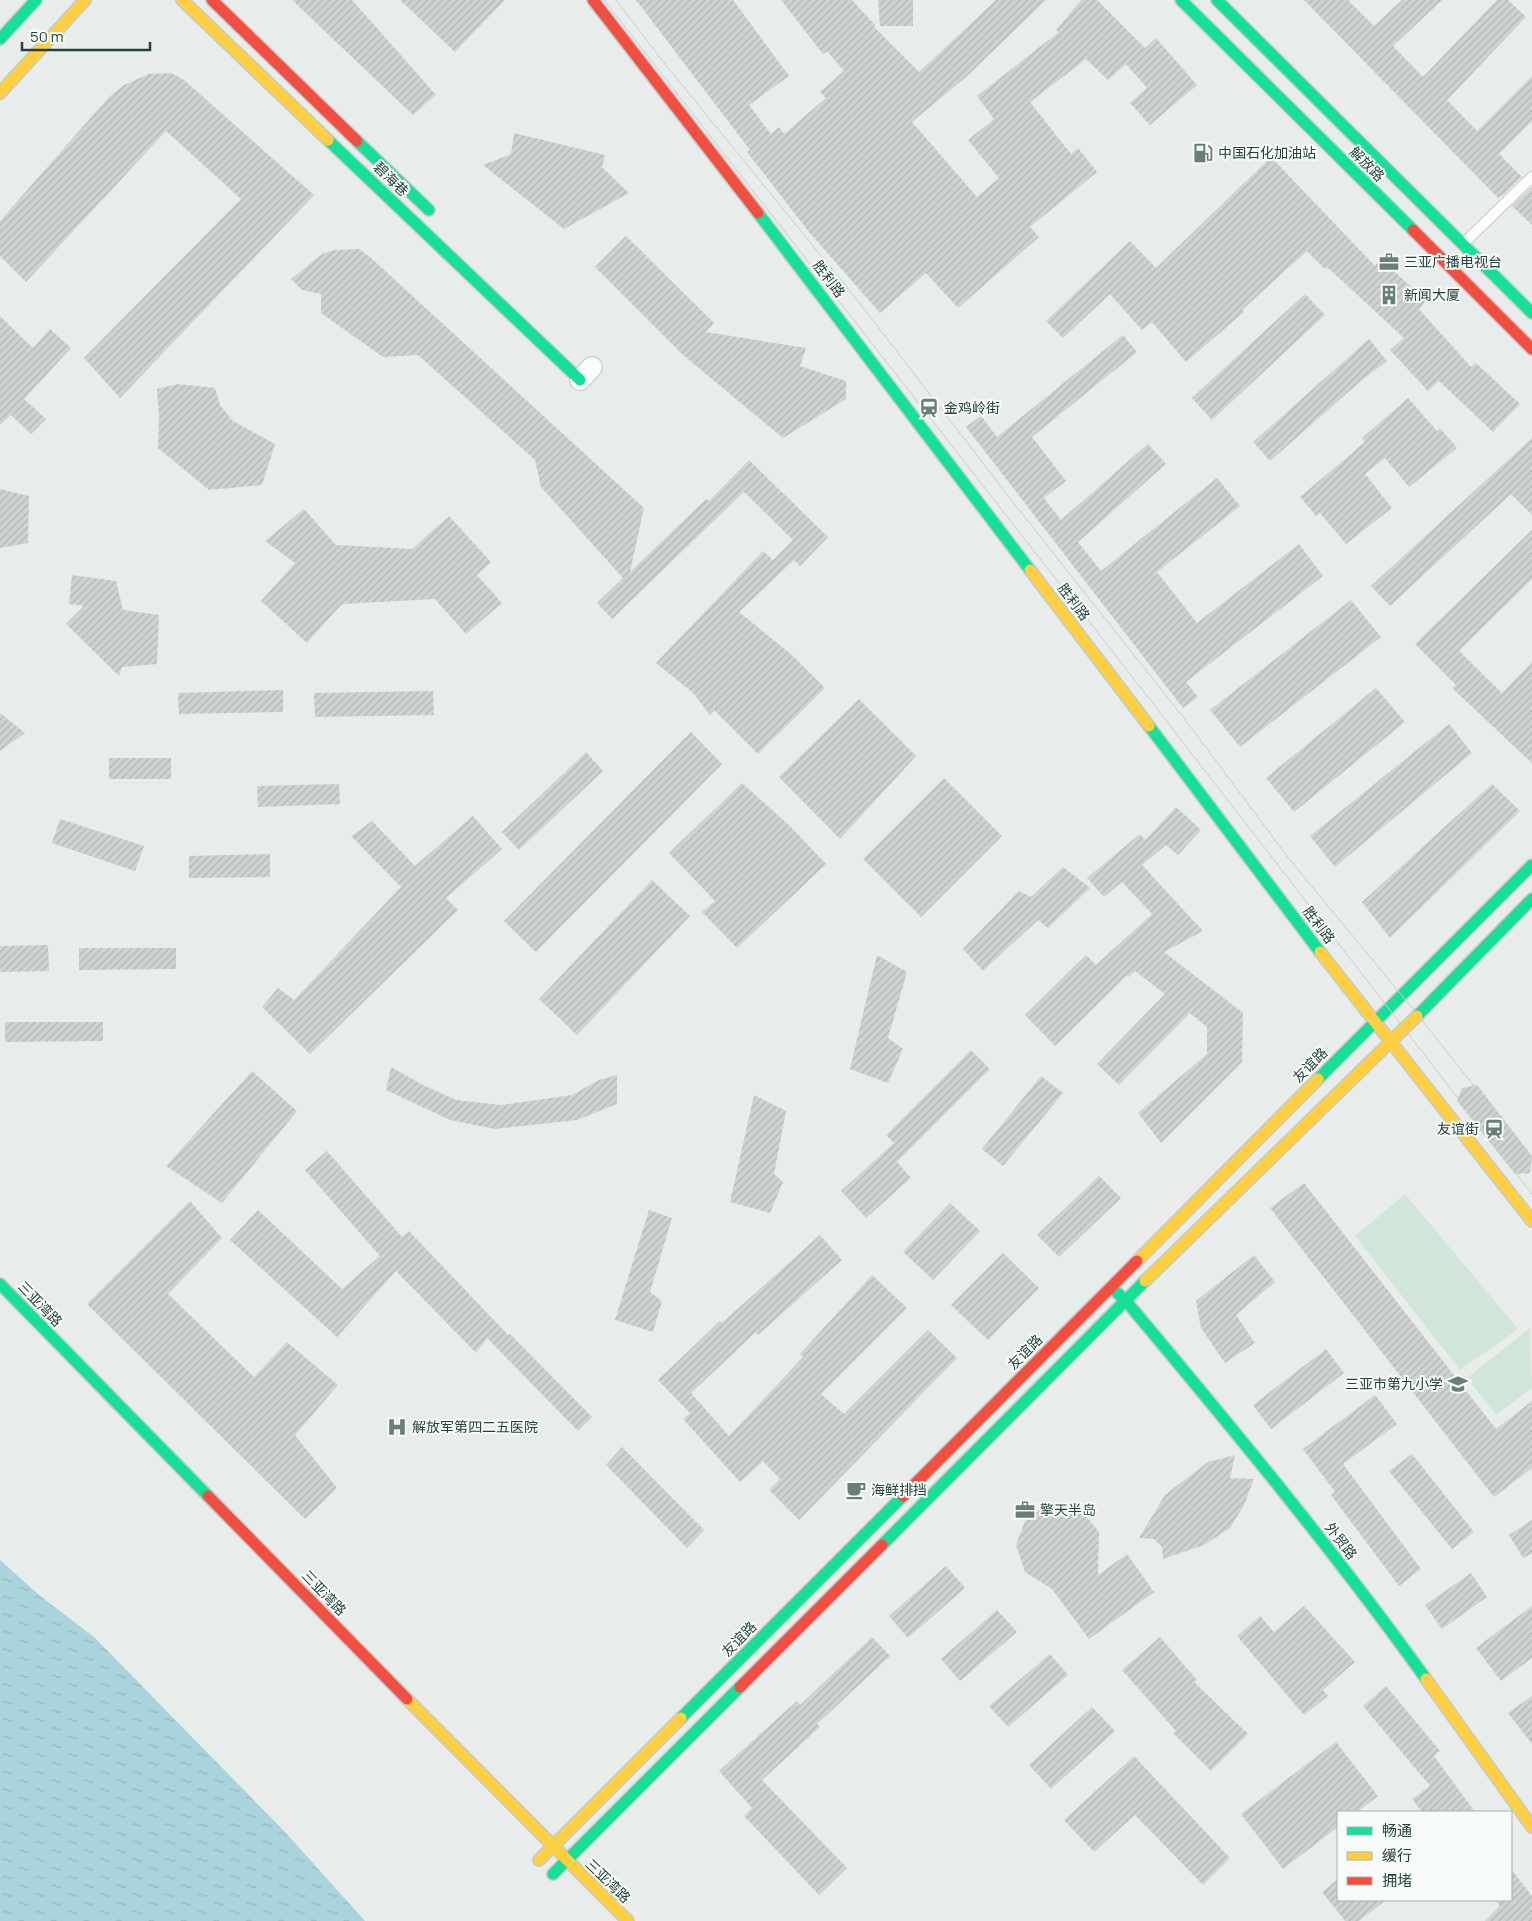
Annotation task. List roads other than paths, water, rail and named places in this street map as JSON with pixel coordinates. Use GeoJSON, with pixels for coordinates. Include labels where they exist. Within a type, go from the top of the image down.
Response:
{"type":"FeatureCollection","features":[{"type":"Feature","properties":{"kind":"main road"},"geometry":{"type":"LineString","coordinates":[[0,39],[36,0]]}},
{"type":"Feature","properties":{"kind":"main road"},"geometry":{"type":"LineString","coordinates":[[0,93],[85,0]]}},
{"type":"Feature","properties":{"kind":"main road","name":"碧海巷"},"geometry":{"type":"LineString","coordinates":[[182,0],[585,369]]}},
{"type":"Feature","properties":{"kind":"main road","name":"碧海巷"},"geometry":{"type":"LineString","coordinates":[[212,0],[434,215]]}},
{"type":"Feature","properties":{"kind":"main road","name":"胜利路"},"geometry":{"type":"LineString","coordinates":[[593,0],[813,284],[1374,1022],[1532,1221]]}},
{"type":"Feature","properties":{"kind":"main road","name":"解放路"},"geometry":{"type":"LineString","coordinates":[[1181,0],[1532,349]]}},
{"type":"Feature","properties":{"kind":"main road","name":"解放路"},"geometry":{"type":"LineString","coordinates":[[1217,0],[1532,313]]}},
{"type":"Feature","properties":{"kind":"main road","name":"友谊路"},"geometry":{"type":"LineString","coordinates":[[566,1861],[557,1877],[536,1856],[552,1847],[1532,865]]}},
{"type":"Feature","properties":{"kind":"main road"},"geometry":{"type":"LineString","coordinates":[[566,1861],[1126,1301],[1390,1042],[1532,899]]}},
{"type":"Feature","properties":{"kind":"main road","name":"三亚湾路"},"geometry":{"type":"LineString","coordinates":[[0,1284],[552,1847],[628,1921]]}},
{"type":"Feature","properties":{"kind":"main road","name":"外贸路"},"geometry":{"type":"LineString","coordinates":[[1110,1286],[1126,1301],[1242,1439],[1379,1613],[1532,1827]]}},
{"type":"Feature","properties":{"kind":"lane"},"geometry":{"type":"LineString","coordinates":[[1462,244],[1532,177]]}},
{"type":"Feature","properties":{"kind":"water"},"geometry":{"type":"Polygon","coordinates":[[[0,1560],[39,1595],[94,1637],[285,1832],[365,1921],[0,1921],[0,1560]]]}},
{"type":"Feature","properties":{"kind":"tram line"},"geometry":{"type":"LineString","coordinates":[[604,0],[1155,706],[1532,1194]]}},
{"type":"Feature","properties":{"kind":"tram line"},"geometry":{"type":"LineString","coordinates":[[616,0],[665,64],[858,301],[1016,506],[1183,717],[1290,860],[1418,1015],[1532,1160]]}},
{"type":"Feature","properties":{"kind":"place","name":"中国石化加油站"},"geometry":{"type":"Point","coordinates":[1203,153]}},
{"type":"Feature","properties":{"kind":"place","name":"三亚广播电视台"},"geometry":{"type":"Point","coordinates":[1389,262]}},
{"type":"Feature","properties":{"kind":"place","name":"新闻大厦"},"geometry":{"type":"Point","coordinates":[1389,295]}},
{"type":"Feature","properties":{"kind":"place","name":"金鸡岭街"},"geometry":{"type":"Point","coordinates":[929,408]}},
{"type":"Feature","properties":{"kind":"place","name":"友谊街"},"geometry":{"type":"Point","coordinates":[1494,1129]}},
{"type":"Feature","properties":{"kind":"place","name":"三亚市第九小学"},"geometry":{"type":"Point","coordinates":[1458,1384]}},
{"type":"Feature","properties":{"kind":"place","name":"解放军第四二五医院"},"geometry":{"type":"Point","coordinates":[397,1427]}},
{"type":"Feature","properties":{"kind":"place","name":"海鲜排挡"},"geometry":{"type":"Point","coordinates":[856,1490]}},
{"type":"Feature","properties":{"kind":"place","name":"擎天半岛"},"geometry":{"type":"Point","coordinates":[1025,1510]}}]}
